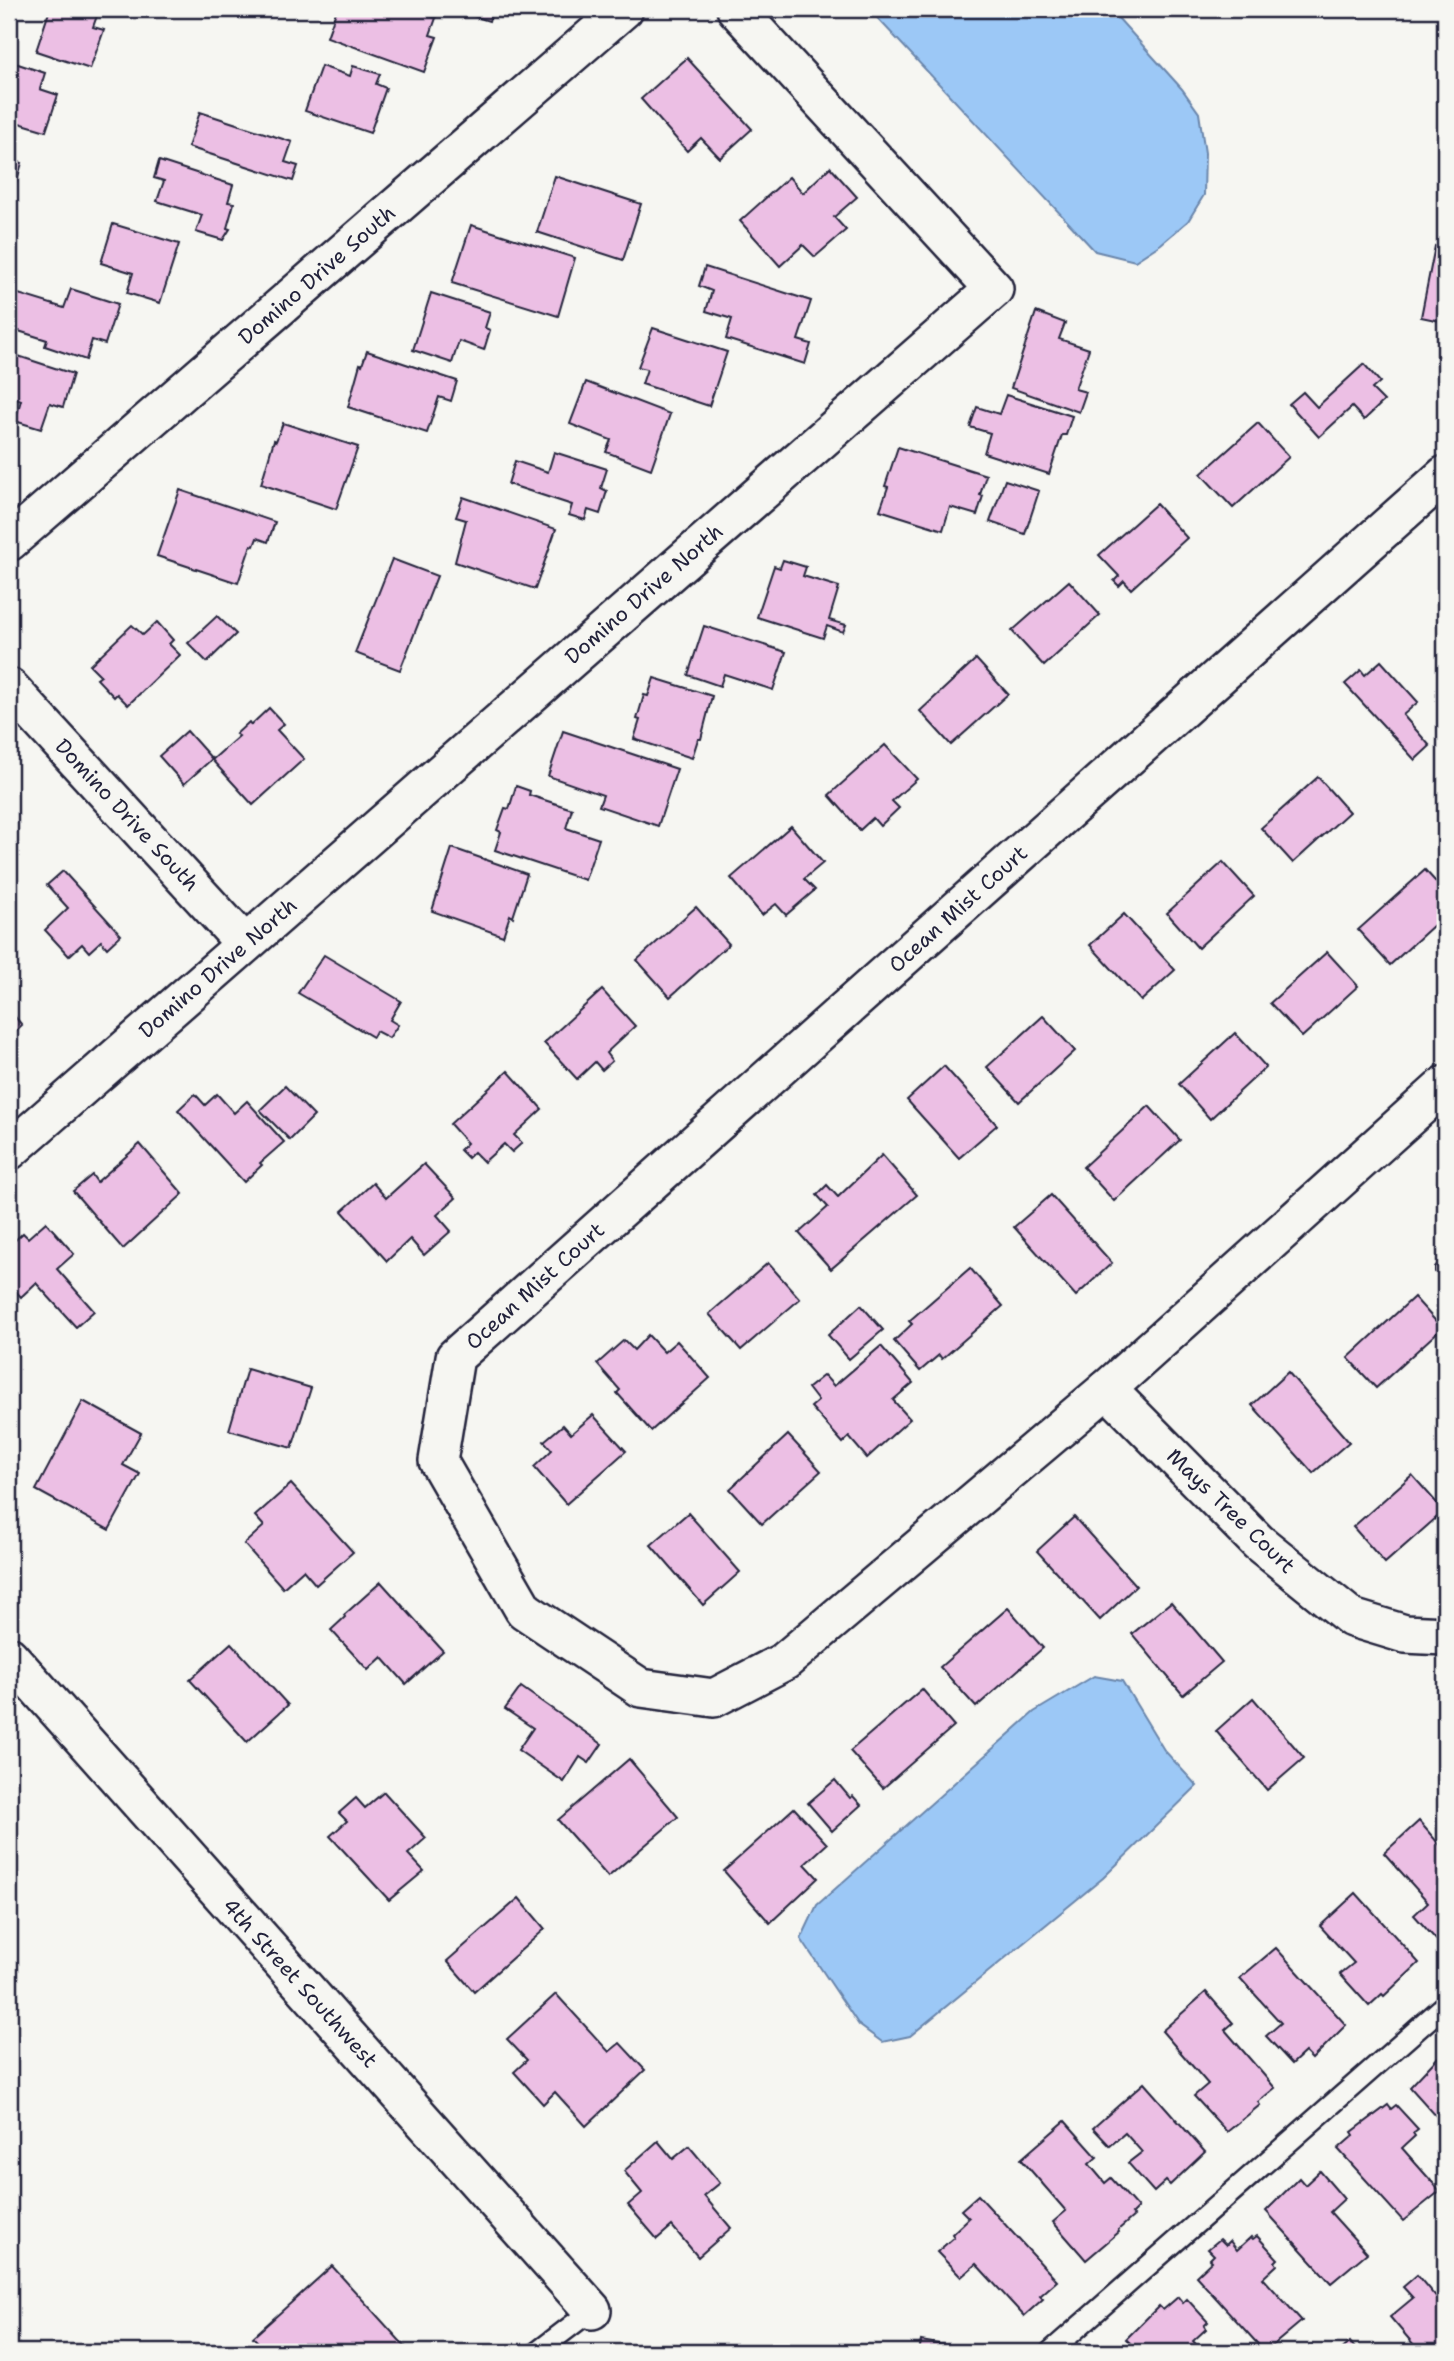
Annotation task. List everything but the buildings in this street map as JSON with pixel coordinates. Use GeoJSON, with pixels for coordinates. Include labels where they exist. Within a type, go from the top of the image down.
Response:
{"type":"FeatureCollection","features":[{"type":"Feature","properties":{"kind":"street","name":"Domino Drive South"},"geometry":{"type":"LineString","coordinates":[[9,542],[624,9]]}},
{"type":"Feature","properties":{"kind":"street","name":"Domino Drive North"},"geometry":{"type":"LineString","coordinates":[[9,1151],[994,289],[736,9]]}},
{"type":"Feature","properties":{"kind":"street","name":"Ocean Mist Court"},"geometry":{"type":"LineString","coordinates":[[1445,475],[454,1357],[438,1461],[524,1610],[641,1688],[714,1698],[785,1661],[1107,1389],[1445,1085]]}},
{"type":"Feature","properties":{"kind":"street","name":"Domino Drive South"},"geometry":{"type":"LineString","coordinates":[[9,687],[245,944]]}},
{"type":"Feature","properties":{"kind":"street","name":"Mays Tree Court"},"geometry":{"type":"LineString","coordinates":[[1107,1389],[1258,1542],[1352,1618],[1405,1634],[1445,1636]]}},
{"type":"Feature","properties":{"kind":"street","name":"4th Street Southwest"},"geometry":{"type":"LineString","coordinates":[[9,1656],[592,2309]]}},
{"type":"Feature","properties":{"kind":"lane"},"geometry":{"type":"LineString","coordinates":[[1051,2352],[1445,2005]]}},
{"type":"Feature","properties":{"kind":"lane"},"geometry":{"type":"LineString","coordinates":[[537,2352],[592,2309]]}},
{"type":"Feature","properties":{"kind":"water"},"geometry":{"type":"Polygon","coordinates":[[[869,9],[1110,9],[1182,89],[1199,113],[1205,153],[1204,195],[1188,221],[1135,261],[1095,251],[869,9]]]}},
{"type":"Feature","properties":{"kind":"water"},"geometry":{"type":"Polygon","coordinates":[[[1094,1676],[1122,1681],[1164,1750],[1197,1786],[1103,1878],[910,2036],[882,2042],[859,2025],[801,1939],[817,1905],[1034,1712],[1094,1676]]]}}]}
